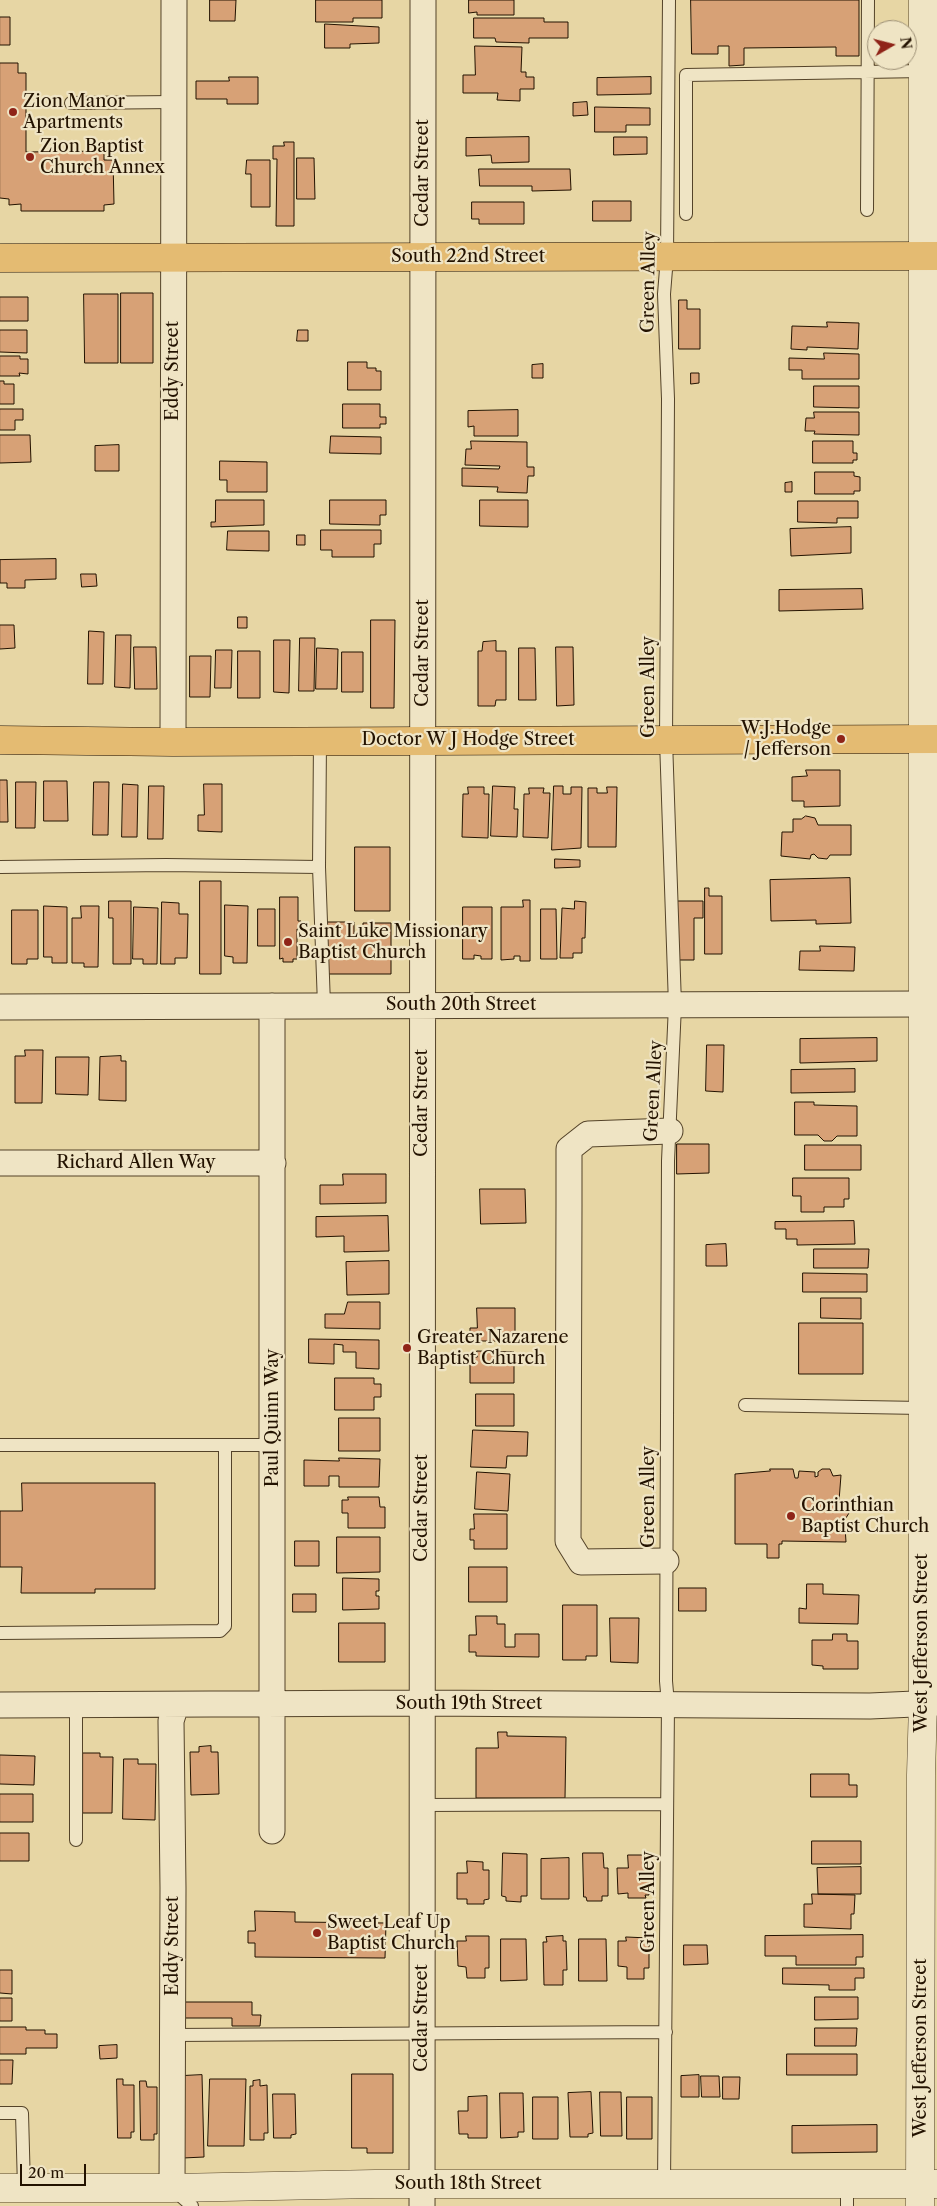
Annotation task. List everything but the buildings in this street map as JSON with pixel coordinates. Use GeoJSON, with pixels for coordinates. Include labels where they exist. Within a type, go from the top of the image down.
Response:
{"type":"FeatureCollection","features":[{"type":"Feature","properties":{"kind":"main road","name":"South 22nd Street"},"geometry":{"type":"LineString","coordinates":[[0,258],[930,256]]}},
{"type":"Feature","properties":{"kind":"main road","name":"Doctor W J Hodge Street"},"geometry":{"type":"LineString","coordinates":[[0,740],[173,742],[930,739]]}},
{"type":"Feature","properties":{"kind":"street","name":"Eddy Street"},"geometry":{"type":"LineString","coordinates":[[173,742],[174,0]]}},
{"type":"Feature","properties":{"kind":"street","name":"Cedar Street"},"geometry":{"type":"LineString","coordinates":[[422,2195],[423,0]]}},
{"type":"Feature","properties":{"kind":"street","name":"West Jefferson Street"},"geometry":{"type":"LineString","coordinates":[[923,0],[923,71],[930,256],[930,739],[923,1004],[930,1221],[922,1408],[930,1493],[926,2191]]}},
{"type":"Feature","properties":{"kind":"street","name":"South 20th Street"},"geometry":{"type":"LineString","coordinates":[[0,1006],[923,1004]]}},
{"type":"Feature","properties":{"kind":"street","name":"Paul Quinn Way"},"geometry":{"type":"LineString","coordinates":[[272,1006],[272,1831]]}},
{"type":"Feature","properties":{"kind":"street"},"geometry":{"type":"LineString","coordinates":[[666,1561],[581,1562],[568,1541],[569,1149],[588,1134],[670,1131]]}},
{"type":"Feature","properties":{"kind":"street","name":"Richard Allen Way"},"geometry":{"type":"LineString","coordinates":[[0,1163],[273,1163]]}},
{"type":"Feature","properties":{"kind":"street","name":"South 19th Street"},"geometry":{"type":"LineString","coordinates":[[0,1705],[422,1703],[870,1706],[930,1703]]}},
{"type":"Feature","properties":{"kind":"street","name":"Eddy Street"},"geometry":{"type":"LineString","coordinates":[[172,2188],[171,1721],[176,1705]]}},
{"type":"Feature","properties":{"kind":"street","name":"South 18th Street"},"geometry":{"type":"LineString","coordinates":[[12,2188],[172,2188],[422,2195],[664,2184],[847,2195],[926,2191]]}},
{"type":"Feature","properties":{"kind":"lane","name":"Green Alley"},"geometry":{"type":"LineString","coordinates":[[664,2184],[668,1704],[666,1561],[670,1131],[675,1005],[666,740],[668,398],[664,294],[667,256],[669,0]]}},
{"type":"Feature","properties":{"kind":"lane"},"geometry":{"type":"LineString","coordinates":[[867,210],[868,0]]}},
{"type":"Feature","properties":{"kind":"lane"},"geometry":{"type":"LineString","coordinates":[[686,214],[686,74],[923,71]]}},
{"type":"Feature","properties":{"kind":"lane"},"geometry":{"type":"LineString","coordinates":[[71,103],[174,102]]}},
{"type":"Feature","properties":{"kind":"lane"},"geometry":{"type":"LineString","coordinates":[[320,740],[319,867],[324,1005]]}},
{"type":"Feature","properties":{"kind":"lane"},"geometry":{"type":"LineString","coordinates":[[0,867],[166,865],[319,867]]}},
{"type":"Feature","properties":{"kind":"lane"},"geometry":{"type":"LineString","coordinates":[[745,1405],[922,1408]]}},
{"type":"Feature","properties":{"kind":"lane"},"geometry":{"type":"LineString","coordinates":[[0,1445],[273,1445]]}},
{"type":"Feature","properties":{"kind":"lane"},"geometry":{"type":"LineString","coordinates":[[0,1632],[220,1631],[225,1626],[225,1445]]}},
{"type":"Feature","properties":{"kind":"lane"},"geometry":{"type":"LineString","coordinates":[[76,1705],[76,1840]]}},
{"type":"Feature","properties":{"kind":"lane"},"geometry":{"type":"LineString","coordinates":[[422,1805],[667,1804]]}},
{"type":"Feature","properties":{"kind":"lane"},"geometry":{"type":"LineString","coordinates":[[172,2035],[666,2032]]}},
{"type":"Feature","properties":{"kind":"lane"},"geometry":{"type":"LineString","coordinates":[[0,2113],[22,2113],[12,2188]]}},
{"type":"Feature","properties":{"kind":"lane"},"geometry":{"type":"LineString","coordinates":[[172,2188],[192,2206]]}},
{"type":"Feature","properties":{"kind":"place","name":"Zion Manor Apartments"},"geometry":{"type":"Point","coordinates":[13,112]}},
{"type":"Feature","properties":{"kind":"place","name":"Zion Baptist Church Annex"},"geometry":{"type":"Point","coordinates":[30,157]}},
{"type":"Feature","properties":{"kind":"place","name":"W.J.Hodge / Jefferson"},"geometry":{"type":"Point","coordinates":[841,739]}},
{"type":"Feature","properties":{"kind":"place","name":"Saint Luke Missionary Baptist Church"},"geometry":{"type":"Point","coordinates":[288,942]}},
{"type":"Feature","properties":{"kind":"place","name":"Greater Nazarene Baptist Church"},"geometry":{"type":"Point","coordinates":[407,1348]}},
{"type":"Feature","properties":{"kind":"place","name":"Corinthian Baptist Church"},"geometry":{"type":"Point","coordinates":[791,1516]}},
{"type":"Feature","properties":{"kind":"place","name":"Sweet Leaf Up Baptist Church"},"geometry":{"type":"Point","coordinates":[317,1933]}}]}
